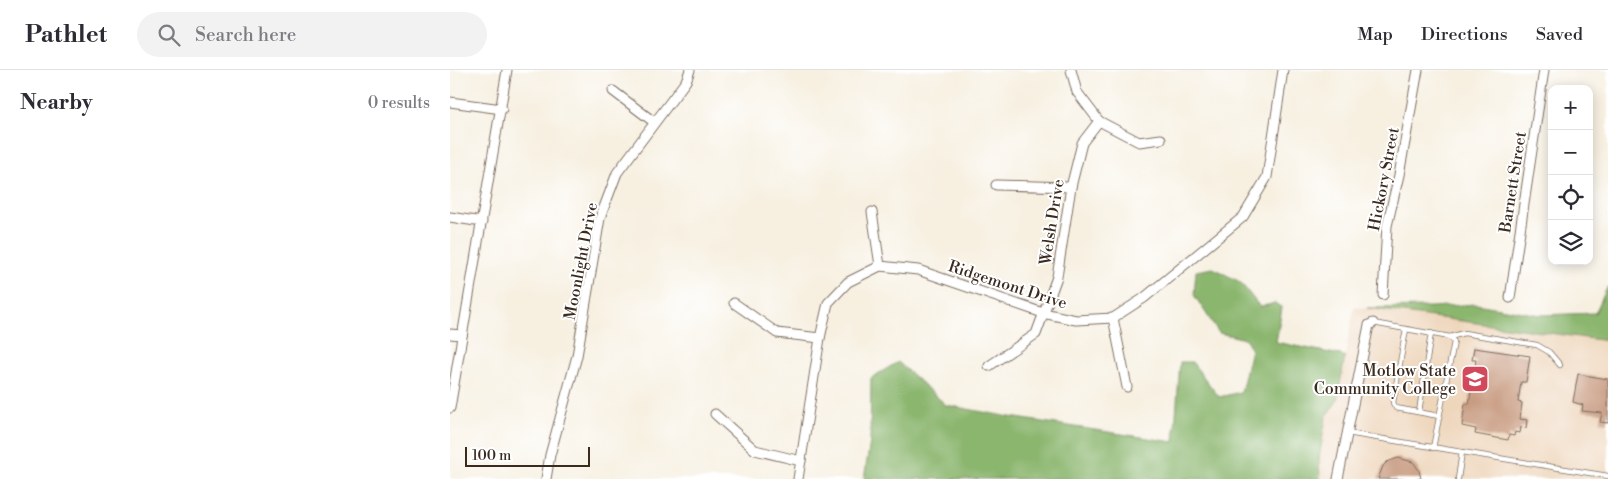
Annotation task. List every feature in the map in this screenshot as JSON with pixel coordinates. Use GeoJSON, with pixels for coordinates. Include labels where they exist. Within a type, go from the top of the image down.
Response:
{"type":"FeatureCollection","features":[{"type":"Feature","properties":{"kind":"street"},"geometry":{"type":"LineString","coordinates":[[450,408],[502,109],[507,70]]}},
{"type":"Feature","properties":{"kind":"street","name":"Moonlight Drive"},"geometry":{"type":"LineString","coordinates":[[546,479],[550,455],[577,356],[600,218],[617,174],[686,81],[690,70]]}},
{"type":"Feature","properties":{"kind":"street"},"geometry":{"type":"LineString","coordinates":[[1071,70],[1077,92],[1098,121],[1139,142],[1161,139]]}},
{"type":"Feature","properties":{"kind":"street","name":"Ridgemont Drive"},"geometry":{"type":"LineString","coordinates":[[880,266],[918,270],[1043,313],[1076,320],[1113,318],[1144,298],[1243,217],[1267,177],[1282,70]]}},
{"type":"Feature","properties":{"kind":"street","name":"Hickory Street"},"geometry":{"type":"LineString","coordinates":[[1383,295],[1387,226],[1399,175],[1418,70]]}},
{"type":"Feature","properties":{"kind":"street","name":"Barnett Street"},"geometry":{"type":"LineString","coordinates":[[1510,298],[1544,70]]}},
{"type":"Feature","properties":{"kind":"street"},"geometry":{"type":"LineString","coordinates":[[613,91],[654,122]]}},
{"type":"Feature","properties":{"kind":"street"},"geometry":{"type":"LineString","coordinates":[[450,102],[502,109]]}},
{"type":"Feature","properties":{"kind":"street","name":"Welsh Drive"},"geometry":{"type":"LineString","coordinates":[[989,366],[1036,334],[1057,277],[1070,187],[1082,143],[1098,121]]}},
{"type":"Feature","properties":{"kind":"street"},"geometry":{"type":"LineString","coordinates":[[996,185],[1070,187]]}},
{"type":"Feature","properties":{"kind":"street"},"geometry":{"type":"LineString","coordinates":[[798,479],[820,338],[828,303],[848,282],[880,266],[872,212]]}},
{"type":"Feature","properties":{"kind":"street"},"geometry":{"type":"LineString","coordinates":[[450,217],[482,222]]}},
{"type":"Feature","properties":{"kind":"street"},"geometry":{"type":"LineString","coordinates":[[734,303],[777,333],[820,338]]}},
{"type":"Feature","properties":{"kind":"street"},"geometry":{"type":"LineString","coordinates":[[1113,318],[1127,387]]}},
{"type":"Feature","properties":{"kind":"street"},"geometry":{"type":"LineString","coordinates":[[1338,479],[1369,325],[1373,323]]}},
{"type":"Feature","properties":{"kind":"street"},"geometry":{"type":"LineString","coordinates":[[450,334],[462,336]]}},
{"type":"Feature","properties":{"kind":"street"},"geometry":{"type":"LineString","coordinates":[[715,414],[755,450],[801,461]]}},
{"type":"Feature","properties":{"kind":"lane"},"geometry":{"type":"LineString","coordinates":[[1373,323],[1450,337],[1464,333],[1537,345],[1549,352],[1560,365]]}},
{"type":"Feature","properties":{"kind":"lane"},"geometry":{"type":"LineString","coordinates":[[1406,329],[1393,403],[1396,408],[1439,416]]}},
{"type":"Feature","properties":{"kind":"lane"},"geometry":{"type":"LineString","coordinates":[[1419,412],[1431,333]]}},
{"type":"Feature","properties":{"kind":"lane"},"geometry":{"type":"LineString","coordinates":[[1433,448],[1454,342],[1450,337]]}},
{"type":"Feature","properties":{"kind":"lane"},"geometry":{"type":"LineString","coordinates":[[1348,433],[1608,476]]}},
{"type":"Feature","properties":{"kind":"lane"},"geometry":{"type":"LineString","coordinates":[[1458,479],[1462,452]]}},
{"type":"Feature","properties":{"kind":"shaded area","name":"Motlow State Community College"},"geometry":{"type":"Polygon","coordinates":[[[1354,307],[1449,318],[1608,341],[1608,479],[1320,479],[1319,459],[1326,417],[1337,401],[1354,307]]]}},
{"type":"Feature","properties":{"kind":"green space"},"geometry":{"type":"Polygon","coordinates":[[[1213,268],[1240,282],[1260,307],[1275,303],[1282,308],[1276,342],[1345,356],[1337,401],[1326,417],[1319,459],[1320,479],[864,479],[870,442],[871,378],[898,362],[946,405],[1010,417],[1174,442],[1180,362],[1192,362],[1219,397],[1241,392],[1251,350],[1246,339],[1219,333],[1194,295],[1196,271],[1213,268]]]}},
{"type":"Feature","properties":{"kind":"green space"},"geometry":{"type":"Polygon","coordinates":[[[1608,286],[1608,341],[1367,308],[1476,304],[1540,315],[1595,313],[1608,286]]]}},
{"type":"Feature","properties":{"kind":"building"},"geometry":{"type":"Polygon","coordinates":[[[1474,348],[1530,356],[1526,382],[1521,382],[1518,402],[1522,403],[1520,419],[1527,420],[1526,428],[1521,427],[1520,433],[1515,432],[1514,436],[1509,435],[1508,440],[1475,434],[1476,429],[1462,426],[1465,404],[1469,404],[1476,360],[1472,360],[1474,348]]]}},
{"type":"Feature","properties":{"kind":"building"},"geometry":{"type":"Polygon","coordinates":[[[1578,374],[1608,379],[1608,423],[1600,422],[1602,413],[1582,411],[1583,405],[1573,402],[1578,374]]]}},
{"type":"Feature","properties":{"kind":"building"},"geometry":{"type":"Polygon","coordinates":[[[1398,458],[1413,462],[1419,470],[1421,479],[1378,479],[1383,466],[1387,462],[1398,458]]]}},
{"type":"Feature","properties":{"kind":"place","name":"Motlow State Community College"},"geometry":{"type":"Point","coordinates":[1475,379]}}]}
